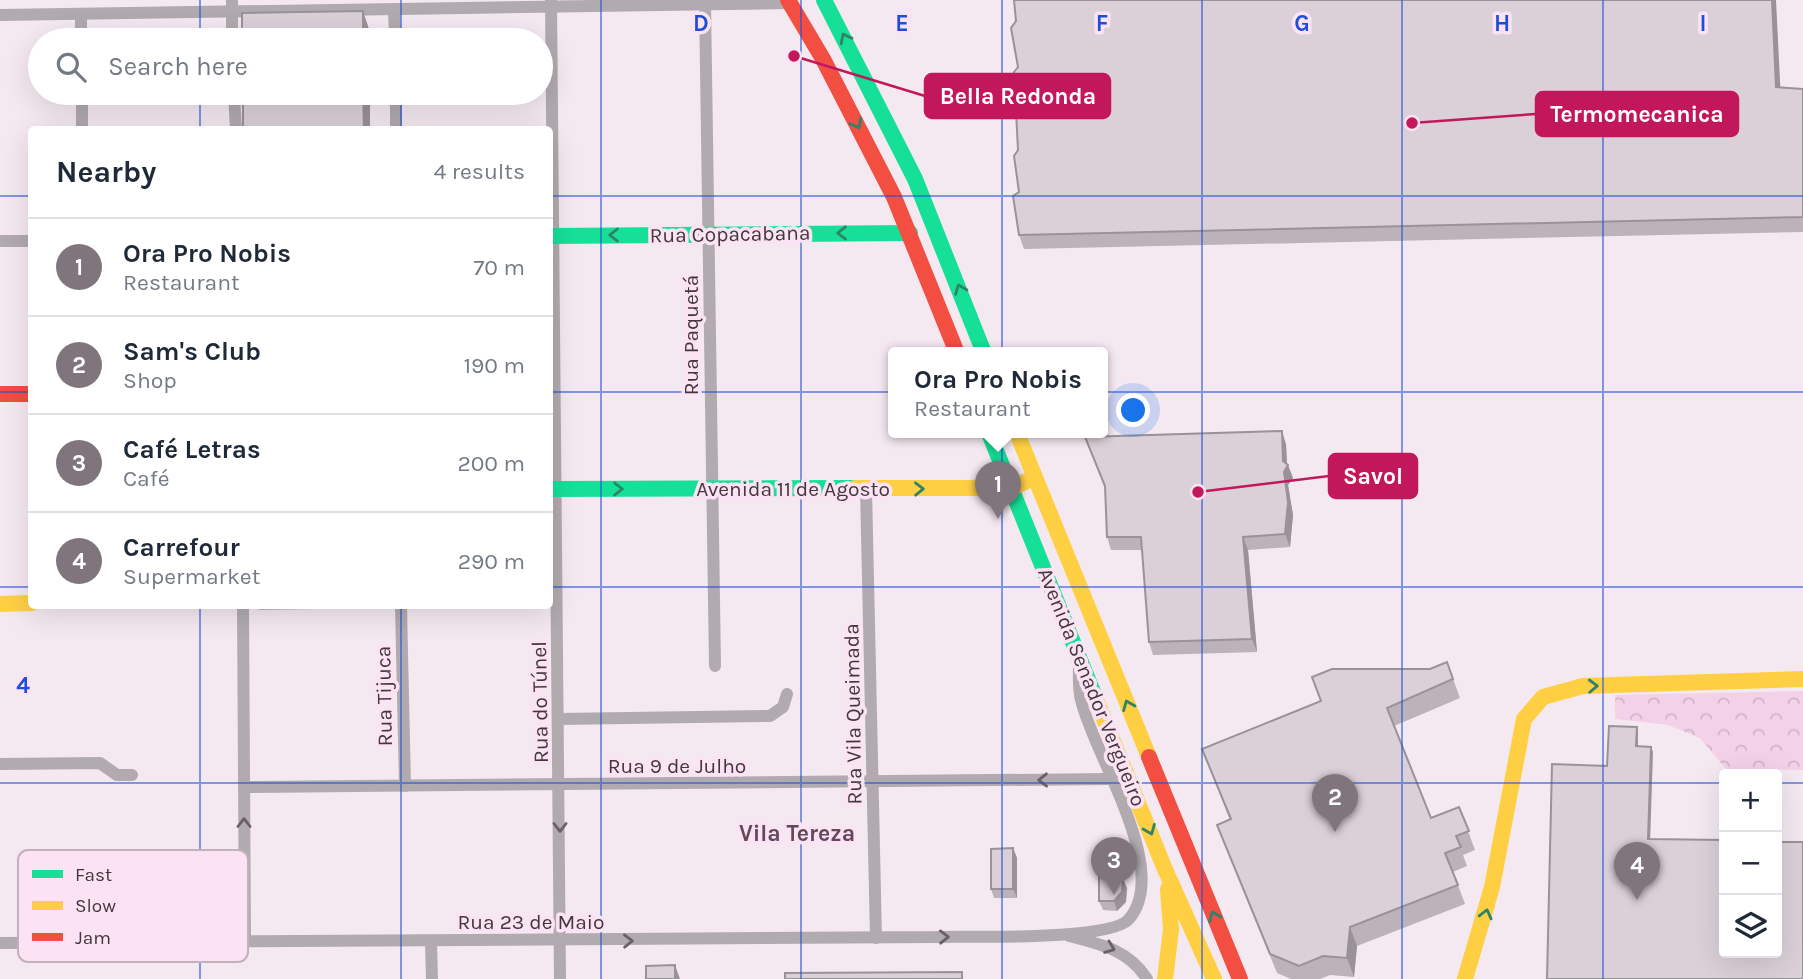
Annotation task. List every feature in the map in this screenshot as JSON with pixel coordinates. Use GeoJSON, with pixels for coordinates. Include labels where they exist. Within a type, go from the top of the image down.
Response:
{"type":"FeatureCollection","features":[{"type":"Feature","properties":{"kind":"main road"},"geometry":{"type":"LineString","coordinates":[[824,0],[915,179],[982,347]]}},
{"type":"Feature","properties":{"kind":"main road"},"geometry":{"type":"LineString","coordinates":[[788,2],[823,59],[910,233],[955,347]]}},
{"type":"Feature","properties":{"kind":"main road","name":"Rua Copacabana"},"geometry":{"type":"LineString","coordinates":[[553,236],[910,233]]}},
{"type":"Feature","properties":{"kind":"main road"},"geometry":{"type":"LineString","coordinates":[[0,394],[28,394]]}},
{"type":"Feature","properties":{"kind":"main road","name":"Avenida Senador Vergueiro"},"geometry":{"type":"LineString","coordinates":[[991,438],[1164,867],[1214,979]]}},
{"type":"Feature","properties":{"kind":"main road","name":"Avenida Senador Vergueiro"},"geometry":{"type":"LineString","coordinates":[[1019,438],[1240,979]]}},
{"type":"Feature","properties":{"kind":"main road","name":"Avenida 11 de Agosto"},"geometry":{"type":"LineString","coordinates":[[553,489],[1012,488],[1035,477]]}},
{"type":"Feature","properties":{"kind":"main road"},"geometry":{"type":"LineString","coordinates":[[0,604],[28,603]]}},
{"type":"Feature","properties":{"kind":"main road"},"geometry":{"type":"LineString","coordinates":[[1465,979],[1479,941],[1495,876],[1520,730],[1524,715],[1534,701],[1547,693],[1574,687],[1803,679]]}},
{"type":"Feature","properties":{"kind":"main road"},"geometry":{"type":"LineString","coordinates":[[1164,867],[1171,917],[1165,979]]}},
{"type":"Feature","properties":{"kind":"street"},"geometry":{"type":"LineString","coordinates":[[0,15],[232,6],[394,9],[552,3],[788,2]]}},
{"type":"Feature","properties":{"kind":"street","name":"Rua do Túnel"},"geometry":{"type":"LineString","coordinates":[[552,3],[552,28]]}},
{"type":"Feature","properties":{"kind":"street","name":"Rua Paquetá"},"geometry":{"type":"LineString","coordinates":[[705,4],[715,666]]}},
{"type":"Feature","properties":{"kind":"street"},"geometry":{"type":"LineString","coordinates":[[232,6],[232,28]]}},
{"type":"Feature","properties":{"kind":"street"},"geometry":{"type":"LineString","coordinates":[[394,9],[395,28]]}},
{"type":"Feature","properties":{"kind":"street"},"geometry":{"type":"LineString","coordinates":[[81,13],[81,28]]}},
{"type":"Feature","properties":{"kind":"street"},"geometry":{"type":"LineString","coordinates":[[82,105],[82,126]]}},
{"type":"Feature","properties":{"kind":"street"},"geometry":{"type":"LineString","coordinates":[[235,105],[236,126]]}},
{"type":"Feature","properties":{"kind":"street"},"geometry":{"type":"LineString","coordinates":[[396,105],[396,126]]}},
{"type":"Feature","properties":{"kind":"street","name":"Rua do Túnel"},"geometry":{"type":"LineString","coordinates":[[552,105],[552,126]]}},
{"type":"Feature","properties":{"kind":"street"},"geometry":{"type":"LineString","coordinates":[[0,241],[28,241]]}},
{"type":"Feature","properties":{"kind":"street","name":"Rua do Túnel"},"geometry":{"type":"LineString","coordinates":[[553,489],[560,786],[560,979]]}},
{"type":"Feature","properties":{"kind":"street","name":"Rua Vila Queimada"},"geometry":{"type":"LineString","coordinates":[[866,489],[876,937]]}},
{"type":"Feature","properties":{"kind":"street"},"geometry":{"type":"LineString","coordinates":[[243,609],[244,850]]}},
{"type":"Feature","properties":{"kind":"street","name":"Rua Tijuca"},"geometry":{"type":"LineString","coordinates":[[401,609],[405,786]]}},
{"type":"Feature","properties":{"kind":"street"},"geometry":{"type":"LineString","coordinates":[[1079,653],[1081,701],[1111,779]]}},
{"type":"Feature","properties":{"kind":"street"},"geometry":{"type":"LineString","coordinates":[[559,719],[770,716],[783,707],[788,695]]}},
{"type":"Feature","properties":{"kind":"street"},"geometry":{"type":"LineString","coordinates":[[0,764],[100,763],[117,775],[132,775]]}},
{"type":"Feature","properties":{"kind":"street","name":"Rua 9 de Julho"},"geometry":{"type":"LineString","coordinates":[[244,787],[1111,779]]}},
{"type":"Feature","properties":{"kind":"street","name":"Rua 23 de Maio"},"geometry":{"type":"LineString","coordinates":[[248,940],[560,942],[1062,935],[1115,927],[1132,916],[1139,897],[1140,861],[1131,829],[1111,779]]}},
{"type":"Feature","properties":{"kind":"street","name":"Rua 23 de Maio"},"geometry":{"type":"LineString","coordinates":[[1062,935],[1121,952],[1134,962],[1147,979]]}},
{"type":"Feature","properties":{"kind":"street"},"geometry":{"type":"LineString","coordinates":[[431,942],[432,979]]}},
{"type":"Feature","properties":{"kind":"street","name":"Rua 23 de Maio"},"geometry":{"type":"LineString","coordinates":[[0,943],[18,943]]}},
{"type":"Feature","properties":{"kind":"green space"},"geometry":{"type":"Polygon","coordinates":[[[1803,691],[1803,770],[1726,769],[1700,738],[1668,725],[1615,719],[1615,695],[1803,691]]]}},
{"type":"Feature","properties":{"kind":"building"},"geometry":{"type":"Polygon","coordinates":[[[1014,0],[1772,0],[1776,87],[1803,89],[1803,217],[1019,235],[1013,196],[1019,192],[1014,156],[1018,150],[1014,72],[1018,67],[1011,28],[1016,21],[1014,0]]]}},
{"type":"Feature","properties":{"kind":"building"},"geometry":{"type":"Polygon","coordinates":[[[363,11],[363,28],[242,28],[242,13],[363,11]]]}},
{"type":"Feature","properties":{"kind":"building"},"geometry":{"type":"Polygon","coordinates":[[[243,105],[363,105],[364,126],[243,126],[243,105]]]}},
{"type":"Feature","properties":{"kind":"building"},"geometry":{"type":"Polygon","coordinates":[[[1282,431],[1283,461],[1288,465],[1284,472],[1288,502],[1285,534],[1243,537],[1252,639],[1149,642],[1141,537],[1107,537],[1105,486],[1085,438],[1282,431]]]}},
{"type":"Feature","properties":{"kind":"building"},"geometry":{"type":"Polygon","coordinates":[[[1447,662],[1453,679],[1387,708],[1431,818],[1459,807],[1469,831],[1456,836],[1461,847],[1445,853],[1458,885],[1350,927],[1347,958],[1323,956],[1299,966],[1270,954],[1217,825],[1231,819],[1202,749],[1321,701],[1312,677],[1332,669],[1430,669],[1447,662]]]}},
{"type":"Feature","properties":{"kind":"building"},"geometry":{"type":"Polygon","coordinates":[[[1609,726],[1637,727],[1636,746],[1651,747],[1648,839],[1719,840],[1719,958],[1782,958],[1782,842],[1803,842],[1803,979],[1547,979],[1552,764],[1607,766],[1609,726]]]}},
{"type":"Feature","properties":{"kind":"building"},"geometry":{"type":"Polygon","coordinates":[[[1013,848],[1013,889],[991,889],[991,849],[1013,848]]]}},
{"type":"Feature","properties":{"kind":"building"},"geometry":{"type":"Polygon","coordinates":[[[1099,871],[1116,871],[1116,877],[1123,879],[1122,892],[1114,901],[1099,901],[1099,871]]]}},
{"type":"Feature","properties":{"kind":"building"},"geometry":{"type":"Polygon","coordinates":[[[675,965],[675,979],[646,979],[646,966],[675,965]]]}},
{"type":"Feature","properties":{"kind":"building"},"geometry":{"type":"Polygon","coordinates":[[[962,972],[962,979],[785,979],[785,973],[962,972]]]}},
{"type":"Feature","properties":{"kind":"traffic: fast"},"geometry":{"type":"LineString","coordinates":[[824,0],[915,179],[982,347]]}},
{"type":"Feature","properties":{"kind":"traffic: fast"},"geometry":{"type":"LineString","coordinates":[[553,236],[910,233]]}},
{"type":"Feature","properties":{"kind":"traffic: fast"},"geometry":{"type":"LineString","coordinates":[[991,438],[1095,697]]}},
{"type":"Feature","properties":{"kind":"traffic: fast"},"geometry":{"type":"LineString","coordinates":[[553,489],[855,488]]}},
{"type":"Feature","properties":{"kind":"traffic: slow"},"geometry":{"type":"LineString","coordinates":[[1019,438],[1149,757]]}},
{"type":"Feature","properties":{"kind":"traffic: slow"},"geometry":{"type":"LineString","coordinates":[[855,488],[1012,488],[1035,477]]}},
{"type":"Feature","properties":{"kind":"traffic: slow"},"geometry":{"type":"LineString","coordinates":[[0,604],[28,603]]}},
{"type":"Feature","properties":{"kind":"traffic: slow"},"geometry":{"type":"LineString","coordinates":[[1465,979],[1492,887],[1524,719],[1543,697],[1583,686],[1803,679]]}},
{"type":"Feature","properties":{"kind":"traffic: slow"},"geometry":{"type":"LineString","coordinates":[[1095,697],[1164,867],[1214,979]]}},
{"type":"Feature","properties":{"kind":"traffic: slow"},"geometry":{"type":"LineString","coordinates":[[1165,979],[1171,930],[1168,889]]}},
{"type":"Feature","properties":{"kind":"traffic: jam"},"geometry":{"type":"LineString","coordinates":[[788,0],[823,59],[894,197],[955,347]]}},
{"type":"Feature","properties":{"kind":"traffic: jam"},"geometry":{"type":"LineString","coordinates":[[0,394],[28,394]]}},
{"type":"Feature","properties":{"kind":"traffic: jam"},"geometry":{"type":"LineString","coordinates":[[1149,757],[1240,979]]}},
{"type":"Feature","properties":{"kind":"place","name":"Bella Redonda"},"geometry":{"type":"Point","coordinates":[794,56]}},
{"type":"Feature","properties":{"kind":"place","name":"Termomecanica"},"geometry":{"type":"Point","coordinates":[1412,123]}},
{"type":"Feature","properties":{"kind":"place","name":"Savol"},"geometry":{"type":"Point","coordinates":[1198,492]}},
{"type":"Feature","properties":{"kind":"place","name":"Ora Pro Nobis"},"geometry":{"type":"Point","coordinates":[998,519]}},
{"type":"Feature","properties":{"kind":"place","name":"Sam's Club"},"geometry":{"type":"Point","coordinates":[1335,832]}},
{"type":"Feature","properties":{"kind":"place","name":"Café Letras"},"geometry":{"type":"Point","coordinates":[1114,895]}},
{"type":"Feature","properties":{"kind":"place","name":"Carrefour"},"geometry":{"type":"Point","coordinates":[1637,900]}},
{"type":"Feature","properties":{"kind":"district","name":"Vila Tereza"},"geometry":{"type":"Point","coordinates":[797,833]}}]}
